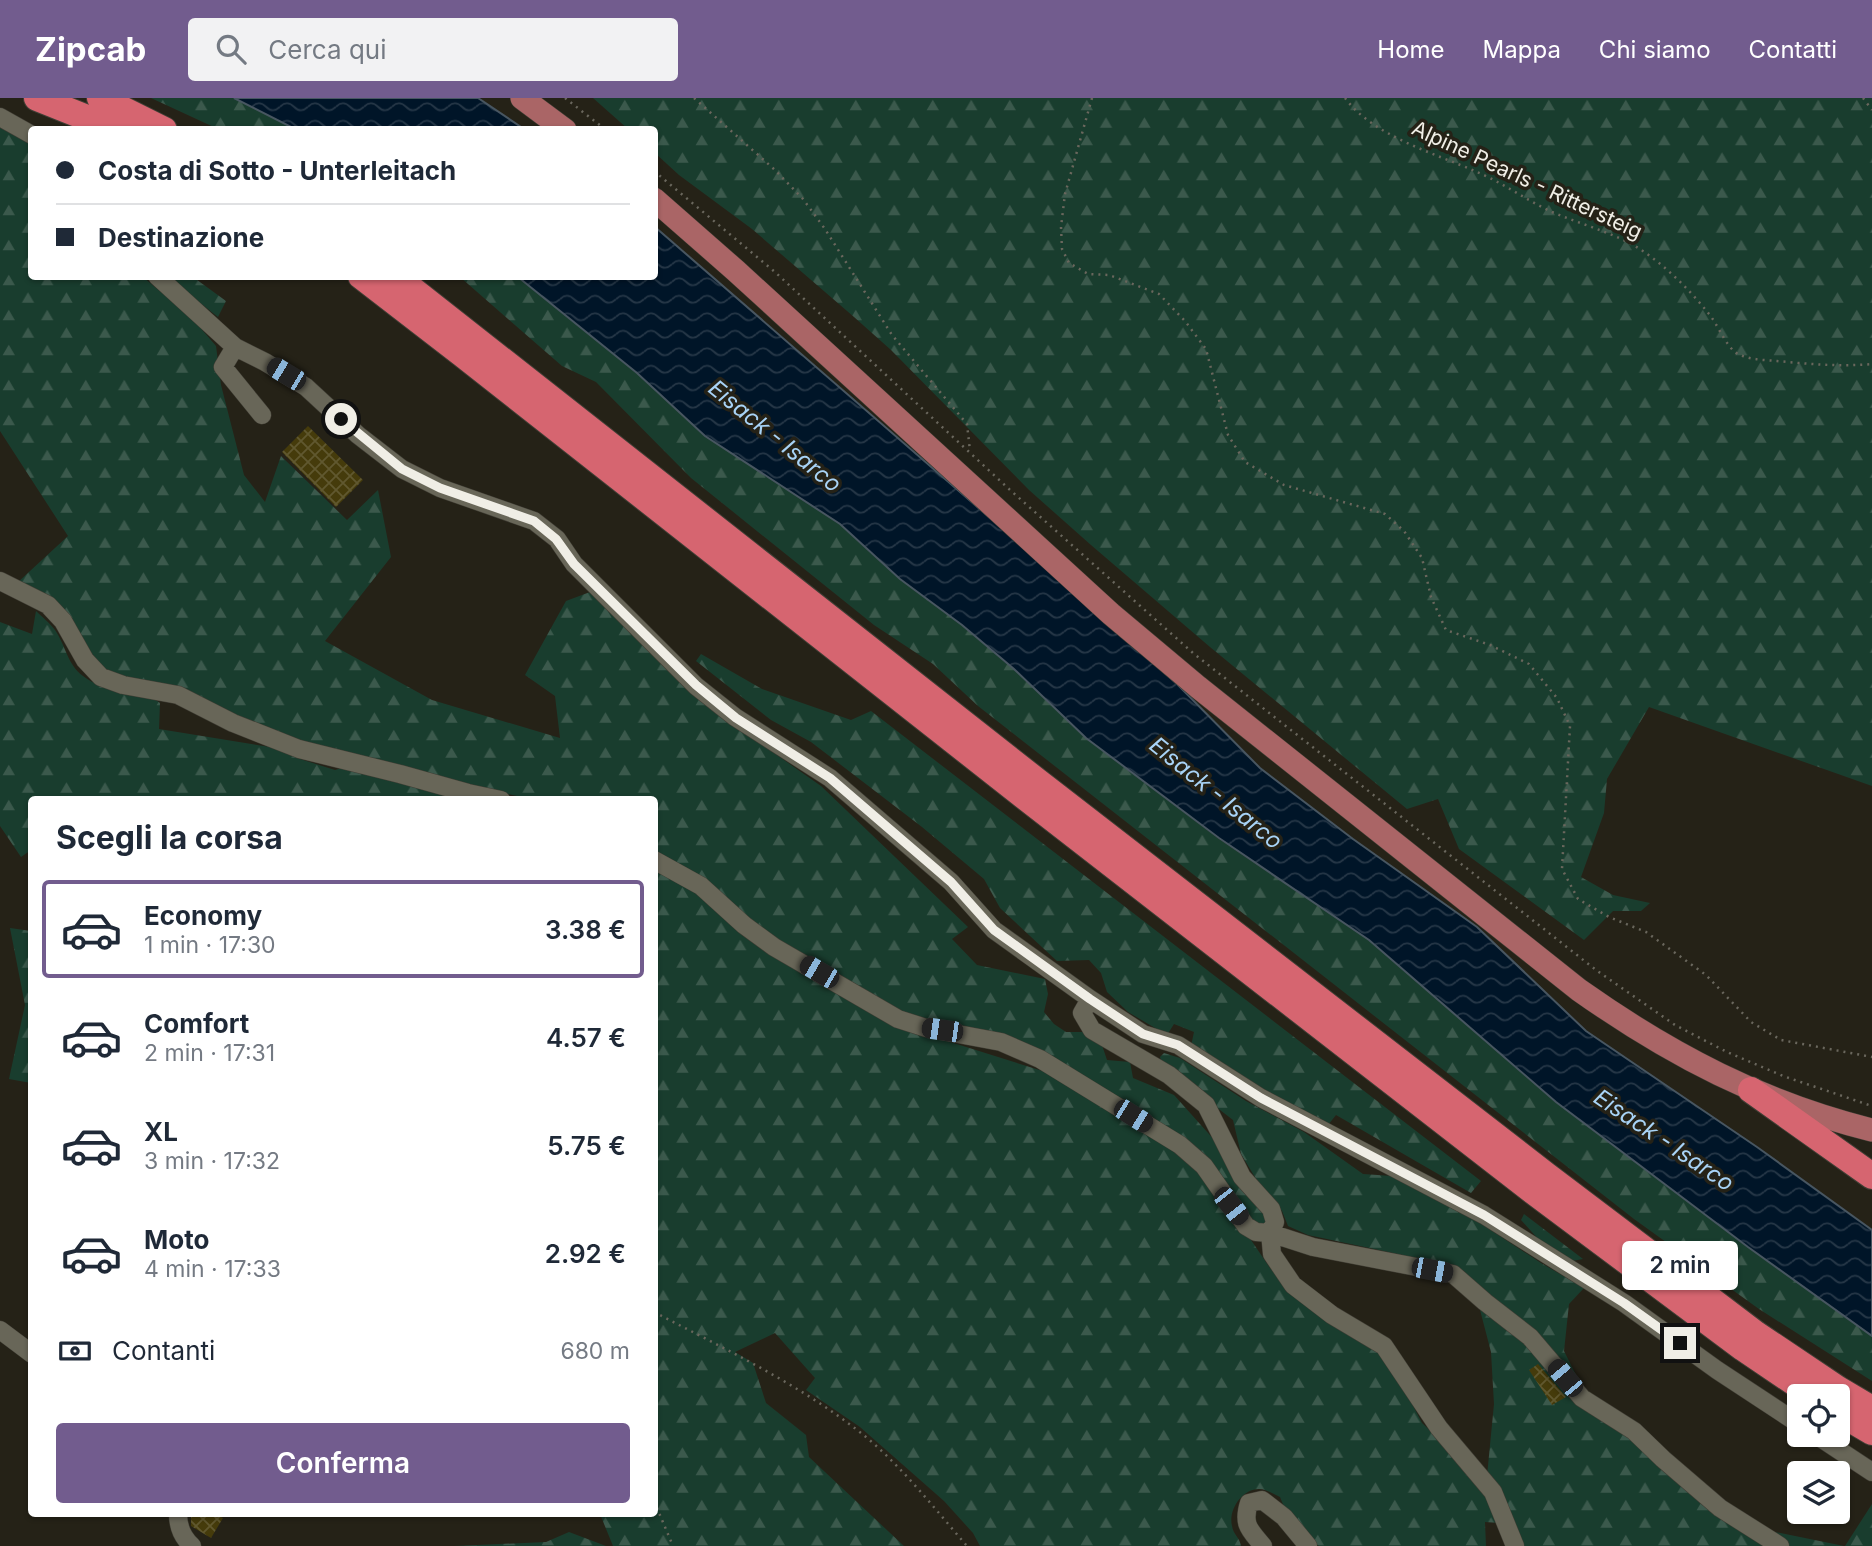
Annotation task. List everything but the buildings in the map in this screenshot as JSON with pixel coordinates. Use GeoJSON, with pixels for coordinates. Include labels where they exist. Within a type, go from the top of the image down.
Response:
{"type":"FeatureCollection","features":[{"type":"Feature","properties":{"kind":"highway"},"geometry":{"type":"LineString","coordinates":[[37,98],[107,126]]}},
{"type":"Feature","properties":{"kind":"highway"},"geometry":{"type":"LineString","coordinates":[[100,98],[156,126]]}},
{"type":"Feature","properties":{"kind":"highway"},"geometry":{"type":"LineString","coordinates":[[366,280],[1524,1184],[1743,1349],[1796,1384]]}},
{"type":"Feature","properties":{"kind":"highway"},"geometry":{"type":"LineString","coordinates":[[400,280],[1037,781],[1546,1175],[1756,1334],[1872,1409]]}},
{"type":"Feature","properties":{"kind":"highway"},"geometry":{"type":"LineString","coordinates":[[1751,1090],[1872,1176]]}},
{"type":"Feature","properties":{"kind":"highway"},"geometry":{"type":"LineString","coordinates":[[1850,1419],[1872,1432]]}},
{"type":"Feature","properties":{"kind":"main road"},"geometry":{"type":"LineString","coordinates":[[522,98],[560,126]]}},
{"type":"Feature","properties":{"kind":"main road"},"geometry":{"type":"LineString","coordinates":[[658,203],[1080,586],[1198,687],[1579,990],[1628,1024],[1687,1059],[1751,1090],[1801,1110],[1872,1130]]}},
{"type":"Feature","properties":{"kind":"street"},"geometry":{"type":"LineString","coordinates":[[0,117],[28,133]]}},
{"type":"Feature","properties":{"kind":"street"},"geometry":{"type":"LineString","coordinates":[[161,280],[235,347],[306,387],[358,435],[402,469],[440,488],[534,521],[556,539],[574,564],[696,685],[736,718],[830,778],[951,882],[994,930],[1090,999],[1143,1034],[1178,1045],[1261,1098],[1484,1215],[1624,1303],[1787,1416]]}},
{"type":"Feature","properties":{"kind":"street"},"geometry":{"type":"LineString","coordinates":[[235,347],[223,367],[262,415]]}},
{"type":"Feature","properties":{"kind":"street"},"geometry":{"type":"LineString","coordinates":[[0,581],[48,605],[63,621],[85,660],[101,677],[123,685],[178,695],[233,723],[299,749],[482,796]]}},
{"type":"Feature","properties":{"kind":"street"},"geometry":{"type":"LineString","coordinates":[[658,862],[701,886],[744,925],[774,947],[898,1019],[926,1028],[1001,1042],[1051,1066],[1180,1145],[1204,1167],[1247,1226],[1256,1232],[1270,1233],[1313,1247],[1453,1274],[1530,1337],[1582,1398],[1634,1431],[1662,1459],[1720,1508],[1780,1546]]}},
{"type":"Feature","properties":{"kind":"street"},"geometry":{"type":"LineString","coordinates":[[1090,999],[1082,1013],[1092,1030],[1169,1075],[1206,1105],[1242,1177],[1271,1209],[1275,1222],[1270,1233],[1272,1254],[1293,1285],[1332,1315],[1384,1346],[1439,1428],[1493,1492],[1515,1546]]}},
{"type":"Feature","properties":{"kind":"street"},"geometry":{"type":"LineString","coordinates":[[0,1330],[28,1351]]}},
{"type":"Feature","properties":{"kind":"street"},"geometry":{"type":"LineString","coordinates":[[1834,1447],[1872,1472]]}},
{"type":"Feature","properties":{"kind":"street"},"geometry":{"type":"LineString","coordinates":[[1263,1546],[1248,1527],[1245,1516],[1249,1503],[1262,1500],[1284,1517],[1308,1546]]}},
{"type":"Feature","properties":{"kind":"street"},"geometry":{"type":"LineString","coordinates":[[178,1517],[184,1539],[192,1546]]}},
{"type":"Feature","properties":{"kind":"path"},"geometry":{"type":"LineString","coordinates":[[565,98],[601,126]]}},
{"type":"Feature","properties":{"kind":"path"},"geometry":{"type":"LineString","coordinates":[[694,98],[775,170],[803,199],[892,335],[967,424],[970,453]]}},
{"type":"Feature","properties":{"kind":"path"},"geometry":{"type":"LineString","coordinates":[[1092,98],[1066,194],[1061,227],[1062,248],[1069,263],[1088,274],[1109,275],[1159,295],[1185,321],[1206,349],[1228,435],[1245,462],[1284,485],[1385,514],[1404,531],[1422,558],[1431,597],[1446,630],[1490,645],[1529,664],[1557,698],[1570,726],[1562,869],[1578,899],[1609,917],[1646,932],[1706,975],[1751,1022],[1781,1040],[1872,1057]]}},
{"type":"Feature","properties":{"kind":"path","name":"Alpine Pearls - Rittersteig"},"geometry":{"type":"LineString","coordinates":[[1345,98],[1358,115],[1372,124],[1419,148],[1490,177],[1553,212],[1598,227],[1636,247],[1686,288],[1721,330],[1731,350],[1752,359],[1818,365],[1872,364]]}},
{"type":"Feature","properties":{"kind":"path"},"geometry":{"type":"LineString","coordinates":[[1863,98],[1872,110]]}},
{"type":"Feature","properties":{"kind":"path"},"geometry":{"type":"LineString","coordinates":[[658,174],[775,272],[1009,489],[1214,670],[1628,993],[1675,1024],[1727,1052],[1783,1076],[1872,1106]]}},
{"type":"Feature","properties":{"kind":"path"},"geometry":{"type":"LineString","coordinates":[[658,1314],[778,1379],[862,1434],[890,1460],[967,1546]]}},
{"type":"Feature","properties":{"kind":"path"},"geometry":{"type":"LineString","coordinates":[[658,1510],[673,1546]]}},
{"type":"Feature","properties":{"kind":"green space"},"geometry":{"type":"Polygon","coordinates":[[[151,98],[234,98],[289,126],[212,126],[151,98]]]}},
{"type":"Feature","properties":{"kind":"green space"},"geometry":{"type":"Polygon","coordinates":[[[593,98],[1872,98],[1872,786],[1649,707],[1607,779],[1604,813],[1581,877],[1613,895],[1650,903],[1641,911],[1613,911],[1584,940],[1459,849],[1438,799],[1407,809],[1091,545],[1029,490],[891,350],[752,229],[679,175],[658,156],[658,126],[625,126],[593,98]]]}},
{"type":"Feature","properties":{"kind":"green space"},"geometry":{"type":"Polygon","coordinates":[[[0,122],[28,143],[28,280],[147,280],[192,318],[216,346],[221,385],[244,475],[265,502],[281,456],[347,520],[378,490],[391,557],[325,641],[432,700],[560,738],[555,696],[525,675],[566,601],[590,592],[727,720],[821,786],[968,927],[952,939],[977,965],[1045,979],[1048,994],[1044,1012],[1054,1024],[1066,1032],[1084,1032],[1101,1042],[1107,1060],[1130,1062],[1133,1078],[1174,1095],[1217,1143],[1267,1214],[1265,1226],[1255,1226],[1209,1164],[1051,1057],[917,1018],[889,1006],[783,945],[680,865],[658,853],[658,796],[517,796],[449,781],[327,749],[117,677],[105,670],[17,583],[68,536],[0,431],[0,122]]]}},
{"type":"Feature","properties":{"kind":"green space"},"geometry":{"type":"Polygon","coordinates":[[[171,280],[197,280],[226,301],[218,317],[171,280]]]}},
{"type":"Feature","properties":{"kind":"green space"},"geometry":{"type":"Polygon","coordinates":[[[463,280],[522,280],[637,373],[705,436],[840,524],[1014,669],[1086,738],[1219,839],[1369,940],[1556,1102],[1748,1247],[1872,1336],[1872,1381],[1759,1309],[1634,1219],[978,706],[933,664],[874,625],[691,478],[596,382],[562,366],[463,280]]]}},
{"type":"Feature","properties":{"kind":"green space"},"geometry":{"type":"Polygon","coordinates":[[[36,611],[55,630],[73,666],[83,676],[92,682],[142,694],[160,703],[159,729],[270,747],[335,770],[345,767],[458,796],[28,796],[28,852],[21,857],[0,826],[0,622],[32,634],[36,611]]]}},
{"type":"Feature","properties":{"kind":"green space"},"geometry":{"type":"Polygon","coordinates":[[[701,654],[762,689],[851,720],[871,711],[1481,1181],[1471,1193],[1336,1115],[1328,1125],[1286,1104],[1191,1046],[1194,1032],[1174,1024],[1167,1035],[1128,1012],[1107,992],[1101,973],[1089,960],[1057,961],[1000,908],[984,879],[922,827],[811,742],[771,720],[696,661],[701,654]]]}},
{"type":"Feature","properties":{"kind":"green space"},"geometry":{"type":"Polygon","coordinates":[[[658,867],[693,889],[742,935],[767,952],[928,1035],[1049,1073],[1171,1146],[1198,1171],[1290,1292],[1380,1354],[1406,1392],[1422,1423],[1456,1455],[1491,1496],[1500,1523],[1485,1522],[1486,1546],[1319,1546],[1295,1525],[1280,1497],[1259,1489],[1242,1496],[1232,1513],[1233,1529],[1241,1546],[980,1546],[973,1533],[944,1501],[860,1427],[806,1390],[815,1378],[775,1333],[735,1352],[753,1363],[766,1403],[806,1435],[809,1457],[904,1546],[613,1546],[601,1517],[658,1517],[658,867]]]}},
{"type":"Feature","properties":{"kind":"green space"},"geometry":{"type":"Polygon","coordinates":[[[10,928],[28,931],[28,1082],[9,1079],[25,1005],[10,928]]]}},
{"type":"Feature","properties":{"kind":"green space"},"geometry":{"type":"Polygon","coordinates":[[[1164,1053],[1180,1058],[1246,1101],[1304,1132],[1363,1174],[1392,1176],[1483,1225],[1584,1288],[1569,1304],[1564,1351],[1584,1391],[1693,1479],[1761,1529],[1844,1546],[1521,1546],[1487,1476],[1494,1404],[1491,1352],[1473,1284],[1464,1271],[1445,1264],[1308,1235],[1288,1226],[1282,1211],[1264,1192],[1241,1154],[1233,1120],[1163,1066],[1160,1057],[1164,1053]]]}},
{"type":"Feature","properties":{"kind":"green space"},"geometry":{"type":"Polygon","coordinates":[[[1524,1214],[1583,1259],[1572,1261],[1540,1241],[1521,1220],[1524,1214]]]}},
{"type":"Feature","properties":{"kind":"green space"},"geometry":{"type":"Polygon","coordinates":[[[1872,1504],[1872,1546],[1845,1546],[1872,1504]]]}},
{"type":"Feature","properties":{"kind":"green space"},"geometry":{"type":"Polygon","coordinates":[[[569,1532],[606,1546],[454,1546],[546,1542],[569,1532]]]}},
{"type":"Feature","properties":{"kind":"water"},"geometry":{"type":"Polygon","coordinates":[[[234,98],[478,98],[520,126],[289,126],[234,98]]]}},
{"type":"Feature","properties":{"kind":"water","name":"Eisack - Isarco"},"geometry":{"type":"Polygon","coordinates":[[[658,230],[1177,684],[1260,768],[1353,839],[1477,927],[1586,1031],[1757,1147],[1872,1230],[1872,1336],[1748,1247],[1556,1102],[1369,940],[1219,838],[1086,738],[1014,669],[962,625],[900,579],[840,524],[705,436],[637,373],[522,280],[658,280],[658,230]]]}},
{"type":"Feature","properties":{"kind":"route"},"geometry":{"type":"LineString","coordinates":[[341,419],[402,469],[440,488],[534,521],[556,539],[574,564],[696,685],[736,718],[830,778],[951,882],[994,930],[1090,999],[1143,1034],[1178,1045],[1261,1098],[1484,1215],[1624,1303],[1680,1343]]}}]}
